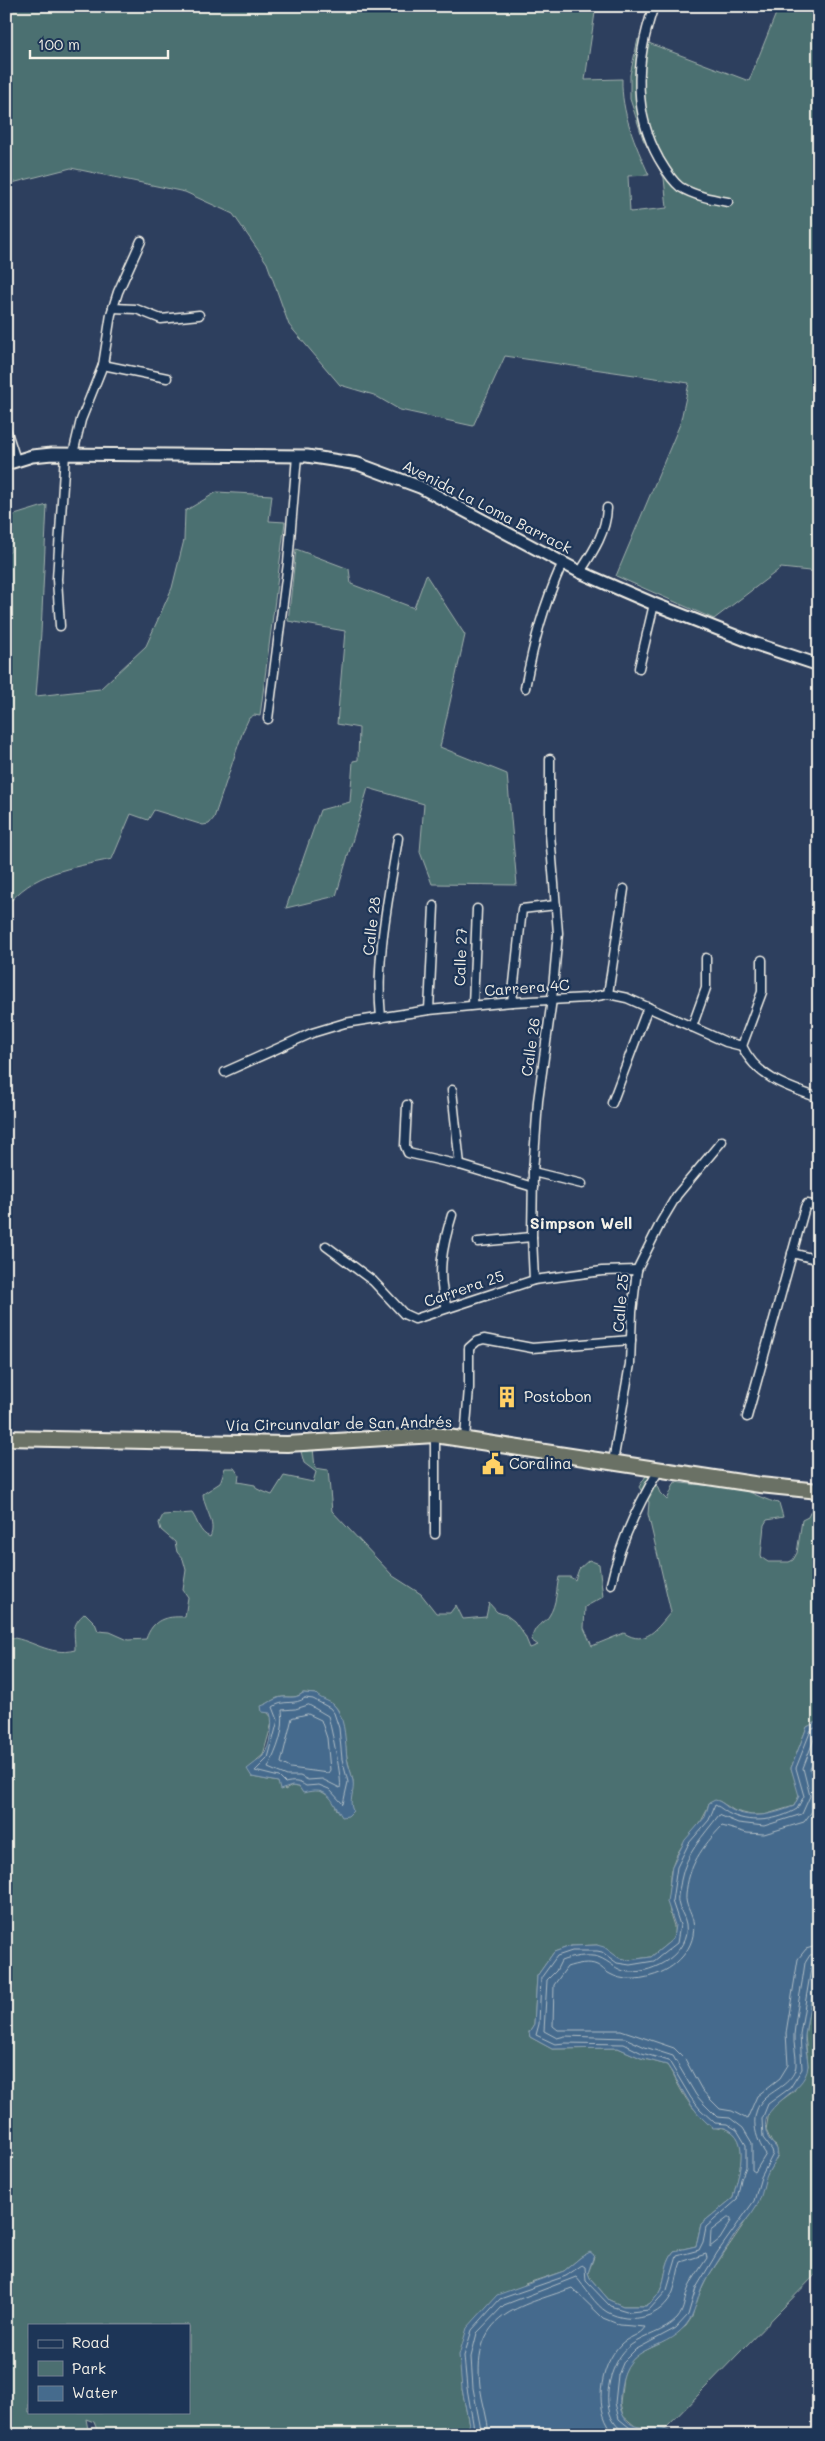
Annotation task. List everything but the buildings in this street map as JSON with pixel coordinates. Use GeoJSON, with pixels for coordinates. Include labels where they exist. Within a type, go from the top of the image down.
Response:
{"type":"FeatureCollection","features":[{"type":"Feature","properties":{"kind":"highway","name":"Vía Circunvalar de San Andrés"},"geometry":{"type":"LineString","coordinates":[[6,1438],[287,1444],[435,1435],[465,1438],[659,1470],[819,1491]]}},
{"type":"Feature","properties":{"kind":"main road","name":"Avenida La Loma Barrack"},"geometry":{"type":"LineString","coordinates":[[11,462],[32,456],[69,454],[335,458],[388,473],[420,487],[562,564],[654,604],[756,644],[819,666]]}},
{"type":"Feature","properties":{"kind":"street"},"geometry":{"type":"LineString","coordinates":[[654,6],[641,55],[638,79],[639,100],[652,146],[670,177],[679,186],[702,197],[728,202]]}},
{"type":"Feature","properties":{"kind":"street"},"geometry":{"type":"LineString","coordinates":[[60,626],[58,579],[69,454],[103,365],[118,292],[141,241]]}},
{"type":"Feature","properties":{"kind":"street"},"geometry":{"type":"LineString","coordinates":[[114,308],[136,309],[161,319],[199,315]]}},
{"type":"Feature","properties":{"kind":"street"},"geometry":{"type":"LineString","coordinates":[[103,365],[166,378]]}},
{"type":"Feature","properties":{"kind":"street"},"geometry":{"type":"LineString","coordinates":[[6,429],[11,462]]}},
{"type":"Feature","properties":{"kind":"street"},"geometry":{"type":"LineString","coordinates":[[268,719],[288,563],[297,456]]}},
{"type":"Feature","properties":{"kind":"street"},"geometry":{"type":"LineString","coordinates":[[580,572],[602,532],[606,522],[607,508]]}},
{"type":"Feature","properties":{"kind":"street"},"geometry":{"type":"LineString","coordinates":[[525,688],[533,643],[545,602],[562,564]]}},
{"type":"Feature","properties":{"kind":"street"},"geometry":{"type":"LineString","coordinates":[[639,668],[654,604]]}},
{"type":"Feature","properties":{"kind":"street","name":"Calle 26"},"geometry":{"type":"LineString","coordinates":[[534,1280],[532,1237],[533,1172],[538,1101],[552,999],[558,933],[550,834],[550,759]]}},
{"type":"Feature","properties":{"kind":"street","name":"Calle 28"},"geometry":{"type":"LineString","coordinates":[[381,1018],[380,986],[383,950],[398,838]]}},
{"type":"Feature","properties":{"kind":"street"},"geometry":{"type":"LineString","coordinates":[[608,994],[624,889]]}},
{"type":"Feature","properties":{"kind":"street"},"geometry":{"type":"LineString","coordinates":[[512,1002],[522,910],[526,907],[556,905]]}},
{"type":"Feature","properties":{"kind":"street"},"geometry":{"type":"LineString","coordinates":[[429,1010],[434,906]]}},
{"type":"Feature","properties":{"kind":"street","name":"Calle 27"},"geometry":{"type":"LineString","coordinates":[[473,1005],[477,909]]}},
{"type":"Feature","properties":{"kind":"street"},"geometry":{"type":"LineString","coordinates":[[692,1027],[706,988],[706,958]]}},
{"type":"Feature","properties":{"kind":"street"},"geometry":{"type":"LineString","coordinates":[[762,960],[762,992],[742,1046],[755,1067],[766,1075],[781,1084],[819,1098]]}},
{"type":"Feature","properties":{"kind":"street","name":"Carrera 4C"},"geometry":{"type":"LineString","coordinates":[[224,1072],[312,1033],[345,1023],[473,1005],[587,998],[608,994],[620,995],[726,1042],[742,1046]]}},
{"type":"Feature","properties":{"kind":"street"},"geometry":{"type":"LineString","coordinates":[[612,1104],[648,1007]]}},
{"type":"Feature","properties":{"kind":"street"},"geometry":{"type":"LineString","coordinates":[[452,1090],[460,1165]]}},
{"type":"Feature","properties":{"kind":"street"},"geometry":{"type":"LineString","coordinates":[[407,1105],[406,1151],[533,1187]]}},
{"type":"Feature","properties":{"kind":"street","name":"Calle 25"},"geometry":{"type":"LineString","coordinates":[[613,1462],[627,1387],[637,1270],[661,1222],[677,1196],[722,1141]]}},
{"type":"Feature","properties":{"kind":"street"},"geometry":{"type":"LineString","coordinates":[[533,1172],[582,1184]]}},
{"type":"Feature","properties":{"kind":"street"},"geometry":{"type":"LineString","coordinates":[[747,1417],[806,1205],[819,1206]]}},
{"type":"Feature","properties":{"kind":"street"},"geometry":{"type":"LineString","coordinates":[[447,1308],[441,1293],[440,1258],[452,1215]]}},
{"type":"Feature","properties":{"kind":"street"},"geometry":{"type":"LineString","coordinates":[[478,1242],[532,1237]]}},
{"type":"Feature","properties":{"kind":"street","name":"Carrera 25"},"geometry":{"type":"LineString","coordinates":[[326,1246],[373,1280],[410,1317],[421,1319],[447,1308],[534,1280],[602,1271],[637,1270]]}},
{"type":"Feature","properties":{"kind":"street"},"geometry":{"type":"LineString","coordinates":[[792,1253],[819,1260]]}},
{"type":"Feature","properties":{"kind":"street"},"geometry":{"type":"LineString","coordinates":[[465,1438],[469,1388],[469,1348],[477,1341],[490,1339],[513,1346],[532,1348],[631,1340]]}},
{"type":"Feature","properties":{"kind":"street"},"geometry":{"type":"LineString","coordinates":[[435,1435],[435,1534]]}},
{"type":"Feature","properties":{"kind":"street"},"geometry":{"type":"LineString","coordinates":[[611,1584],[621,1543],[646,1491],[659,1470]]}},
{"type":"Feature","properties":{"kind":"green space"},"geometry":{"type":"Polygon","coordinates":[[[6,6],[596,6],[585,80],[622,79],[626,116],[649,175],[628,176],[630,212],[667,208],[664,178],[643,139],[630,99],[630,75],[638,39],[749,81],[779,6],[819,6],[819,572],[781,568],[714,619],[616,576],[680,424],[689,383],[505,356],[473,426],[400,410],[374,395],[340,385],[289,325],[267,263],[233,214],[185,192],[71,168],[12,183],[6,187],[6,6]]]}},
{"type":"Feature","properties":{"kind":"green space"},"geometry":{"type":"Polygon","coordinates":[[[217,492],[272,495],[269,521],[285,522],[260,716],[254,715],[249,718],[243,731],[214,818],[209,824],[203,825],[154,810],[148,820],[131,814],[112,859],[53,873],[28,886],[16,895],[6,907],[6,554],[10,552],[8,517],[47,505],[36,696],[100,689],[146,646],[172,588],[184,540],[185,511],[217,492]]]}},
{"type":"Feature","properties":{"kind":"green space"},"geometry":{"type":"Polygon","coordinates":[[[296,549],[349,569],[351,584],[414,608],[426,575],[465,635],[440,747],[507,774],[517,885],[432,884],[420,852],[424,804],[368,788],[336,896],[286,908],[320,810],[350,802],[353,761],[358,760],[359,728],[337,724],[345,631],[288,621],[296,549]]]}},
{"type":"Feature","properties":{"kind":"green space"},"geometry":{"type":"Polygon","coordinates":[[[300,1448],[313,1448],[315,1468],[328,1470],[332,1511],[393,1576],[421,1594],[436,1613],[450,1613],[456,1605],[463,1619],[486,1617],[489,1603],[497,1612],[506,1615],[514,1621],[525,1636],[530,1648],[538,1645],[531,1640],[535,1629],[552,1611],[559,1577],[570,1577],[575,1580],[579,1569],[589,1560],[599,1564],[603,1597],[585,1607],[584,1628],[592,1646],[624,1633],[632,1637],[645,1637],[656,1629],[671,1612],[648,1514],[649,1502],[639,1487],[647,1474],[653,1477],[660,1493],[667,1500],[675,1482],[734,1488],[779,1503],[783,1517],[767,1520],[764,1525],[761,1555],[768,1562],[789,1562],[793,1560],[797,1553],[802,1520],[808,1517],[819,1495],[819,1721],[807,1727],[791,1768],[799,1791],[799,1796],[794,1806],[764,1815],[751,1815],[735,1811],[719,1801],[709,1803],[702,1819],[680,1849],[672,1866],[669,1903],[674,1928],[673,1939],[651,1957],[629,1960],[619,1958],[597,1945],[571,1946],[554,1952],[537,1976],[534,2024],[529,2032],[530,2037],[552,2049],[618,2048],[641,2058],[667,2065],[691,2106],[703,2119],[714,2127],[721,2127],[733,2133],[739,2140],[741,2149],[740,2170],[733,2198],[701,2224],[696,2246],[674,2251],[667,2265],[659,2294],[646,2306],[623,2306],[609,2300],[588,2273],[594,2257],[581,2257],[564,2271],[525,2284],[462,2389],[471,2435],[99,2435],[94,2422],[86,2419],[89,2435],[6,2435],[6,1637],[24,1640],[57,1651],[75,1650],[75,1626],[85,1613],[95,1623],[98,1631],[110,1632],[128,1640],[146,1639],[152,1627],[161,1620],[171,1617],[185,1617],[188,1597],[183,1590],[186,1570],[183,1559],[177,1552],[175,1542],[161,1530],[159,1523],[163,1515],[192,1513],[201,1530],[210,1537],[212,1526],[203,1494],[220,1483],[225,1468],[234,1468],[239,1475],[238,1482],[255,1485],[257,1489],[272,1495],[284,1476],[313,1482],[316,1472],[304,1463],[300,1448]],[[303,1693],[293,1697],[281,1697],[262,1706],[273,1719],[263,1755],[257,1760],[252,1777],[278,1782],[285,1790],[292,1786],[299,1787],[303,1792],[319,1790],[333,1799],[337,1810],[350,1803],[353,1781],[347,1758],[343,1726],[338,1710],[333,1704],[320,1699],[316,1694],[303,1693]]]}},
{"type":"Feature","properties":{"kind":"green space"},"geometry":{"type":"Polygon","coordinates":[[[819,1952],[819,2271],[665,2429],[636,2427],[623,2416],[620,2403],[623,2376],[628,2364],[638,2354],[663,2342],[686,2326],[692,2317],[696,2301],[707,2278],[758,2203],[765,2178],[778,2155],[776,2146],[772,2143],[766,2130],[769,2112],[772,2107],[794,2091],[808,2066],[805,2035],[819,1952]]]}},
{"type":"Feature","properties":{"kind":"water"},"geometry":{"type":"Polygon","coordinates":[[[303,1693],[316,1694],[335,1706],[340,1714],[353,1785],[351,1803],[353,1811],[348,1816],[342,1817],[328,1795],[324,1793],[312,1791],[303,1793],[299,1787],[292,1786],[280,1790],[278,1782],[252,1777],[247,1769],[263,1756],[269,1741],[271,1717],[270,1713],[262,1712],[261,1706],[279,1698],[296,1697],[303,1693]]]}},
{"type":"Feature","properties":{"kind":"water"},"geometry":{"type":"Polygon","coordinates":[[[819,1721],[820,1921],[817,1972],[805,2036],[808,2066],[805,2076],[799,2085],[768,2116],[765,2125],[768,2137],[777,2149],[777,2153],[776,2159],[766,2177],[757,2205],[734,2236],[706,2280],[686,2325],[677,2334],[638,2355],[625,2372],[621,2387],[620,2407],[627,2421],[639,2427],[662,2429],[675,2435],[471,2435],[462,2389],[459,2355],[467,2328],[497,2295],[564,2271],[590,2252],[594,2255],[588,2273],[609,2300],[623,2306],[646,2306],[659,2294],[667,2265],[674,2251],[696,2246],[701,2224],[733,2198],[740,2170],[741,2149],[739,2140],[734,2133],[725,2128],[713,2128],[697,2113],[667,2065],[641,2058],[618,2048],[552,2049],[530,2037],[529,2032],[534,2024],[537,1976],[554,1952],[571,1946],[597,1945],[604,1947],[619,1958],[629,1960],[651,1957],[673,1939],[675,1925],[667,1902],[672,1866],[685,1840],[705,1817],[709,1803],[715,1800],[732,1810],[747,1815],[763,1815],[794,1806],[799,1796],[791,1768],[807,1727],[819,1721]]]}},
{"type":"Feature","properties":{"kind":"place","name":"Postobon"},"geometry":{"type":"Point","coordinates":[507,1397]}},
{"type":"Feature","properties":{"kind":"place","name":"Coralina"},"geometry":{"type":"Point","coordinates":[493,1464]}},
{"type":"Feature","properties":{"kind":"district","name":"Simpson Well"},"geometry":{"type":"Point","coordinates":[581,1223]}}]}
